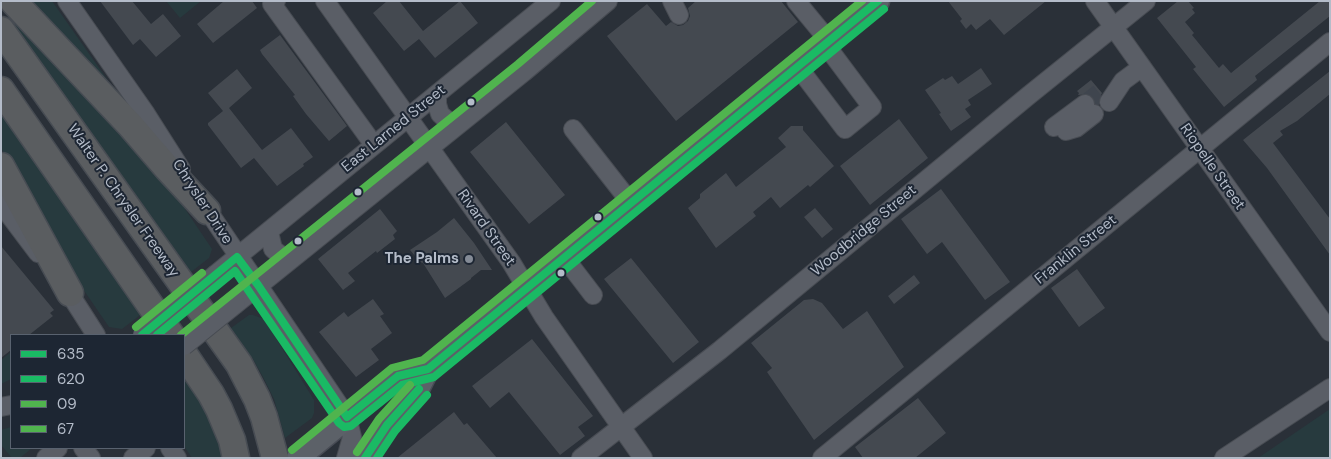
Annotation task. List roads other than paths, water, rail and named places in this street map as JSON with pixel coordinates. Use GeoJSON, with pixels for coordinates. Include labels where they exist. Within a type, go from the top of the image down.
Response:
{"type":"FeatureCollection","features":[{"type":"Feature","properties":{"kind":"highway"},"geometry":{"type":"LineString","coordinates":[[13,1],[207,210]]}},
{"type":"Feature","properties":{"kind":"highway","name":"Walter P. Chrysler Freeway"},"geometry":{"type":"LineString","coordinates":[[1,30],[239,364],[253,390],[264,417],[275,458]]}},
{"type":"Feature","properties":{"kind":"highway"},"geometry":{"type":"LineString","coordinates":[[1,90],[170,334]]}},
{"type":"Feature","properties":{"kind":"highway"},"geometry":{"type":"LineString","coordinates":[[1,166],[70,293]]}},
{"type":"Feature","properties":{"kind":"highway"},"geometry":{"type":"LineString","coordinates":[[185,355],[219,409],[232,440],[236,458]]}},
{"type":"Feature","properties":{"kind":"main road"},"geometry":{"type":"LineString","coordinates":[[298,458],[398,376],[428,369],[878,1]]}},
{"type":"Feature","properties":{"kind":"main road"},"geometry":{"type":"LineString","coordinates":[[365,458],[387,425],[416,396],[428,369]]}},
{"type":"Feature","properties":{"kind":"street","name":"Chrysler Drive"},"geometry":{"type":"LineString","coordinates":[[67,1],[146,114],[237,256],[258,284],[347,417],[352,436],[346,458]]}},
{"type":"Feature","properties":{"kind":"street"},"geometry":{"type":"LineString","coordinates":[[276,1],[272,4],[374,145]]}},
{"type":"Feature","properties":{"kind":"street","name":"Rivard Street"},"geometry":{"type":"LineString","coordinates":[[325,1],[511,262],[544,317],[643,458]]}},
{"type":"Feature","properties":{"kind":"street","name":"East Larned Street"},"geometry":{"type":"LineString","coordinates":[[143,334],[551,1]]}},
{"type":"Feature","properties":{"kind":"street"},"geometry":{"type":"LineString","coordinates":[[185,345],[258,284],[458,125],[608,1]]}},
{"type":"Feature","properties":{"kind":"street"},"geometry":{"type":"LineString","coordinates":[[796,1],[872,107],[845,129],[798,66]]}},
{"type":"Feature","properties":{"kind":"street","name":"Riopelle Street"},"geometry":{"type":"LineString","coordinates":[[1095,1],[1330,332]]}},
{"type":"Feature","properties":{"kind":"street","name":"Woodbridge Street"},"geometry":{"type":"LineString","coordinates":[[581,458],[719,351],[1020,102],[1146,1]]}},
{"type":"Feature","properties":{"kind":"street","name":"Franklin Street"},"geometry":{"type":"LineString","coordinates":[[822,458],[1330,42]]}},
{"type":"Feature","properties":{"kind":"street"},"geometry":{"type":"LineString","coordinates":[[1105,97],[1140,65]]}},
{"type":"Feature","properties":{"kind":"street"},"geometry":{"type":"LineString","coordinates":[[437,94],[440,114],[448,121],[458,125]]}},
{"type":"Feature","properties":{"kind":"street"},"geometry":{"type":"LineString","coordinates":[[1060,129],[1076,128],[1089,109]]}},
{"type":"Feature","properties":{"kind":"street"},"geometry":{"type":"LineString","coordinates":[[573,129],[631,203]]}},
{"type":"Feature","properties":{"kind":"street"},"geometry":{"type":"LineString","coordinates":[[1,204],[70,293],[95,334]]}},
{"type":"Feature","properties":{"kind":"street"},"geometry":{"type":"LineString","coordinates":[[268,232],[273,249],[288,261]]}},
{"type":"Feature","properties":{"kind":"street"},"geometry":{"type":"LineString","coordinates":[[564,257],[593,295]]}},
{"type":"Feature","properties":{"kind":"street"},"geometry":{"type":"LineString","coordinates":[[1224,458],[1330,388]]}},
{"type":"Feature","properties":{"kind":"street"},"geometry":{"type":"LineString","coordinates":[[46,458],[57,449]]}},
{"type":"Feature","properties":{"kind":"tunnel"},"geometry":{"type":"LineString","coordinates":[[1085,104],[1100,92]]}},
{"type":"Feature","properties":{"kind":"place","name":"The Palms"},"geometry":{"type":"Point","coordinates":[469,259]}}]}
